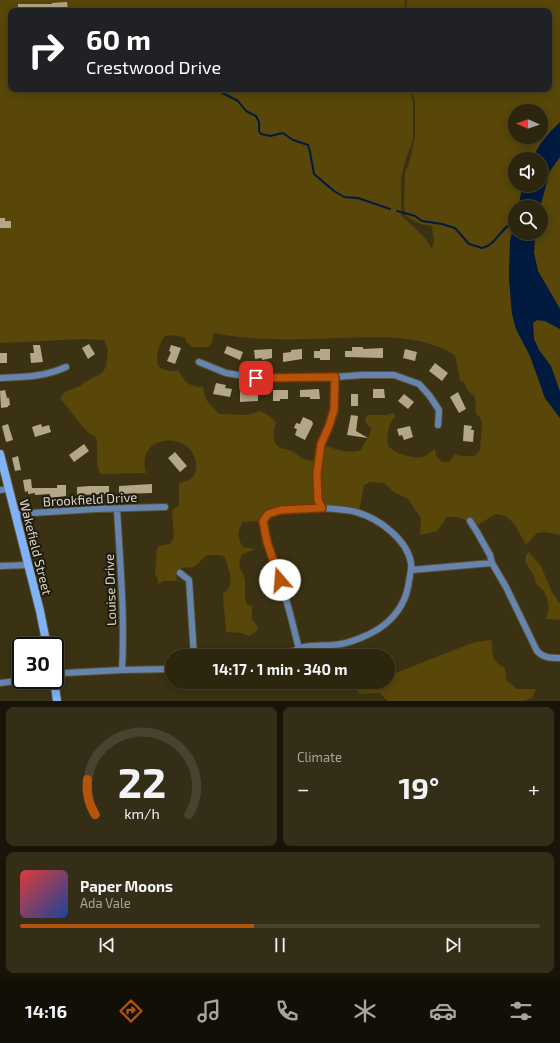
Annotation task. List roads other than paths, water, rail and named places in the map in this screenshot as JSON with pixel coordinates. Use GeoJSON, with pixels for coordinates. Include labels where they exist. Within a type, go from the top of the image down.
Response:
{"type":"FeatureCollection","features":[{"type":"Feature","properties":{"kind":"street"},"geometry":{"type":"LineString","coordinates":[[198,362],[226,373],[256,378],[394,375],[419,384],[429,395],[439,410],[438,425]]}},
{"type":"Feature","properties":{"kind":"street"},"geometry":{"type":"LineString","coordinates":[[0,378],[52,374],[66,367]]}},
{"type":"Feature","properties":{"kind":"street"},"geometry":{"type":"LineString","coordinates":[[322,508],[318,500],[317,474],[321,444],[334,410],[335,377]]}},
{"type":"Feature","properties":{"kind":"street","name":"Wakefield Street"},"geometry":{"type":"LineString","coordinates":[[0,454],[45,637]]}},
{"type":"Feature","properties":{"kind":"street"},"geometry":{"type":"LineString","coordinates":[[0,490],[9,489]]}},
{"type":"Feature","properties":{"kind":"street","name":"Brookfield Drive"},"geometry":{"type":"LineString","coordinates":[[16,514],[165,507]]}},
{"type":"Feature","properties":{"kind":"street"},"geometry":{"type":"LineString","coordinates":[[322,508],[356,512],[375,520],[396,536],[408,554],[411,570],[409,587],[405,598],[391,618],[374,632],[341,644],[310,646],[299,649],[284,593],[267,542],[263,521],[270,513],[287,509],[322,508]]}},
{"type":"Feature","properties":{"kind":"street","name":"Louise Drive"},"geometry":{"type":"LineString","coordinates":[[117,509],[121,577],[123,650],[122,670]]}},
{"type":"Feature","properties":{"kind":"street"},"geometry":{"type":"LineString","coordinates":[[470,521],[490,555],[492,562],[506,587],[537,651],[544,657],[560,658]]}},
{"type":"Feature","properties":{"kind":"street"},"geometry":{"type":"LineString","coordinates":[[411,570],[492,562]]}},
{"type":"Feature","properties":{"kind":"street"},"geometry":{"type":"LineString","coordinates":[[0,566],[28,565]]}},
{"type":"Feature","properties":{"kind":"street"},"geometry":{"type":"LineString","coordinates":[[180,573],[189,580],[194,649]]}},
{"type":"Feature","properties":{"kind":"street"},"geometry":{"type":"LineString","coordinates":[[64,673],[165,669]]}},
{"type":"Feature","properties":{"kind":"street"},"geometry":{"type":"LineString","coordinates":[[0,683],[12,682]]}},
{"type":"Feature","properties":{"kind":"street"},"geometry":{"type":"LineString","coordinates":[[55,689],[57,701]]}},
{"type":"Feature","properties":{"kind":"water"},"geometry":{"type":"Polygon","coordinates":[[[560,122],[560,157],[550,171],[548,178],[548,152],[536,152],[541,144],[548,144],[548,135],[560,122]]]}},
{"type":"Feature","properties":{"kind":"water"},"geometry":{"type":"Polygon","coordinates":[[[521,192],[544,192],[542,200],[520,200],[521,192]]]}},
{"type":"Feature","properties":{"kind":"water"},"geometry":{"type":"Polygon","coordinates":[[[535,240],[534,253],[538,271],[560,309],[560,329],[545,321],[537,320],[533,323],[534,339],[539,350],[551,366],[560,392],[560,418],[545,398],[530,356],[516,329],[512,314],[509,278],[510,241],[535,240]]]}},
{"type":"Feature","properties":{"kind":"waterway"},"geometry":{"type":"LineString","coordinates":[[221,92],[238,101],[246,111],[256,116],[259,122],[259,131],[261,134],[270,136],[283,133],[293,140],[308,145],[314,174],[334,191],[344,197],[358,198],[390,209]]}},
{"type":"Feature","properties":{"kind":"waterway"},"geometry":{"type":"LineString","coordinates":[[397,211],[415,216],[422,221],[442,224],[455,228],[469,244],[482,248],[492,243],[508,226]]}}]}
